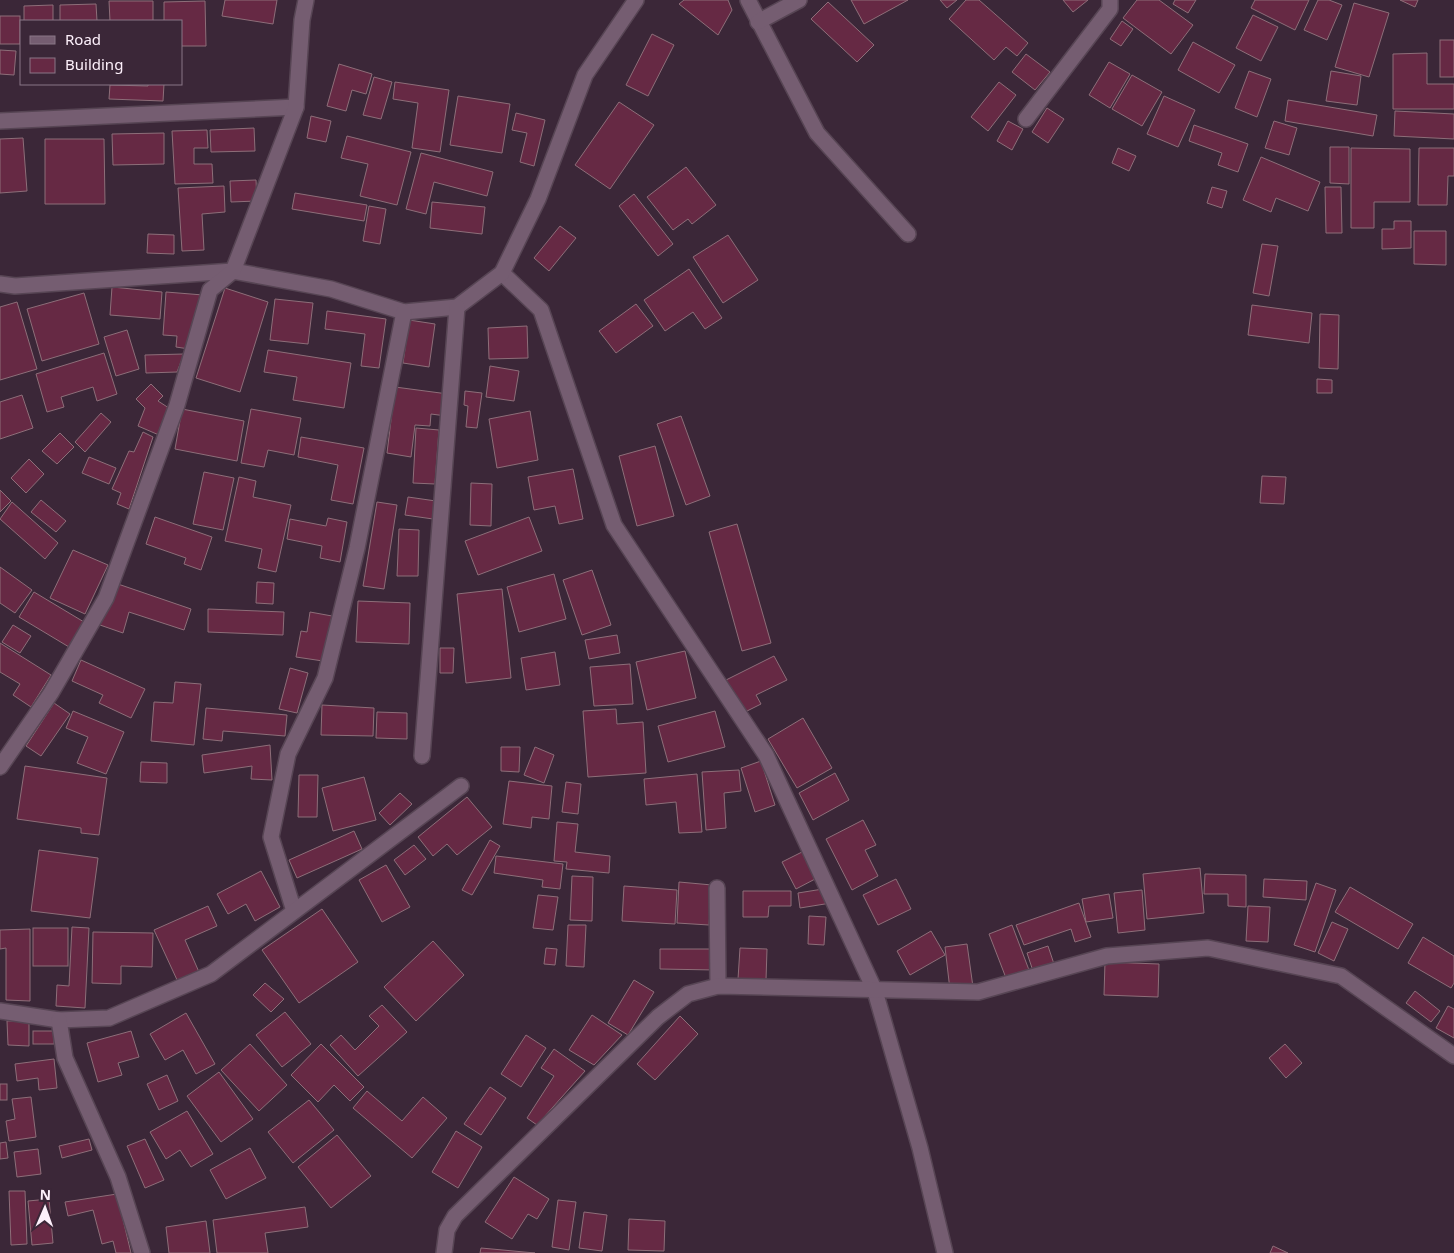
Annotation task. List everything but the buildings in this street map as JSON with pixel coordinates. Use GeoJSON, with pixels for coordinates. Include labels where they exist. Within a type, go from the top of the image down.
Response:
{"type":"FeatureCollection","features":[{"type":"Feature","properties":{"kind":"street"},"geometry":{"type":"LineString","coordinates":[[0,767],[51,693],[106,598],[176,405],[210,290],[233,271],[296,107],[302,20],[306,0]]}},
{"type":"Feature","properties":{"kind":"street"},"geometry":{"type":"LineString","coordinates":[[0,284],[15,286],[233,271],[331,289],[404,312],[457,307],[502,273],[538,199],[585,75],[636,0]]}},
{"type":"Feature","properties":{"kind":"street"},"geometry":{"type":"LineString","coordinates":[[748,0],[817,133],[908,234]]}},
{"type":"Feature","properties":{"kind":"street"},"geometry":{"type":"LineString","coordinates":[[758,22],[799,0]]}},
{"type":"Feature","properties":{"kind":"street"},"geometry":{"type":"LineString","coordinates":[[1026,119],[1110,9],[1110,0]]}},
{"type":"Feature","properties":{"kind":"street"},"geometry":{"type":"LineString","coordinates":[[0,121],[296,107]]}},
{"type":"Feature","properties":{"kind":"street"},"geometry":{"type":"LineString","coordinates":[[502,273],[541,310],[614,525],[766,755],[875,991],[920,1148],[945,1253]]}},
{"type":"Feature","properties":{"kind":"street"},"geometry":{"type":"LineString","coordinates":[[422,756],[457,307]]}},
{"type":"Feature","properties":{"kind":"street"},"geometry":{"type":"LineString","coordinates":[[294,912],[270,837],[288,754],[325,678],[357,548],[404,312]]}},
{"type":"Feature","properties":{"kind":"street"},"geometry":{"type":"LineString","coordinates":[[0,1011],[59,1020],[109,1018],[211,974],[461,786]]}},
{"type":"Feature","properties":{"kind":"street"},"geometry":{"type":"LineString","coordinates":[[717,888],[718,986]]}},
{"type":"Feature","properties":{"kind":"street"},"geometry":{"type":"LineString","coordinates":[[444,1253],[447,1230],[455,1216],[637,1037],[658,1017],[688,994],[718,986],[978,992],[1107,956],[1208,948],[1341,976],[1454,1056]]}},
{"type":"Feature","properties":{"kind":"street"},"geometry":{"type":"LineString","coordinates":[[59,1020],[65,1058],[118,1177],[142,1253]]}}]}
